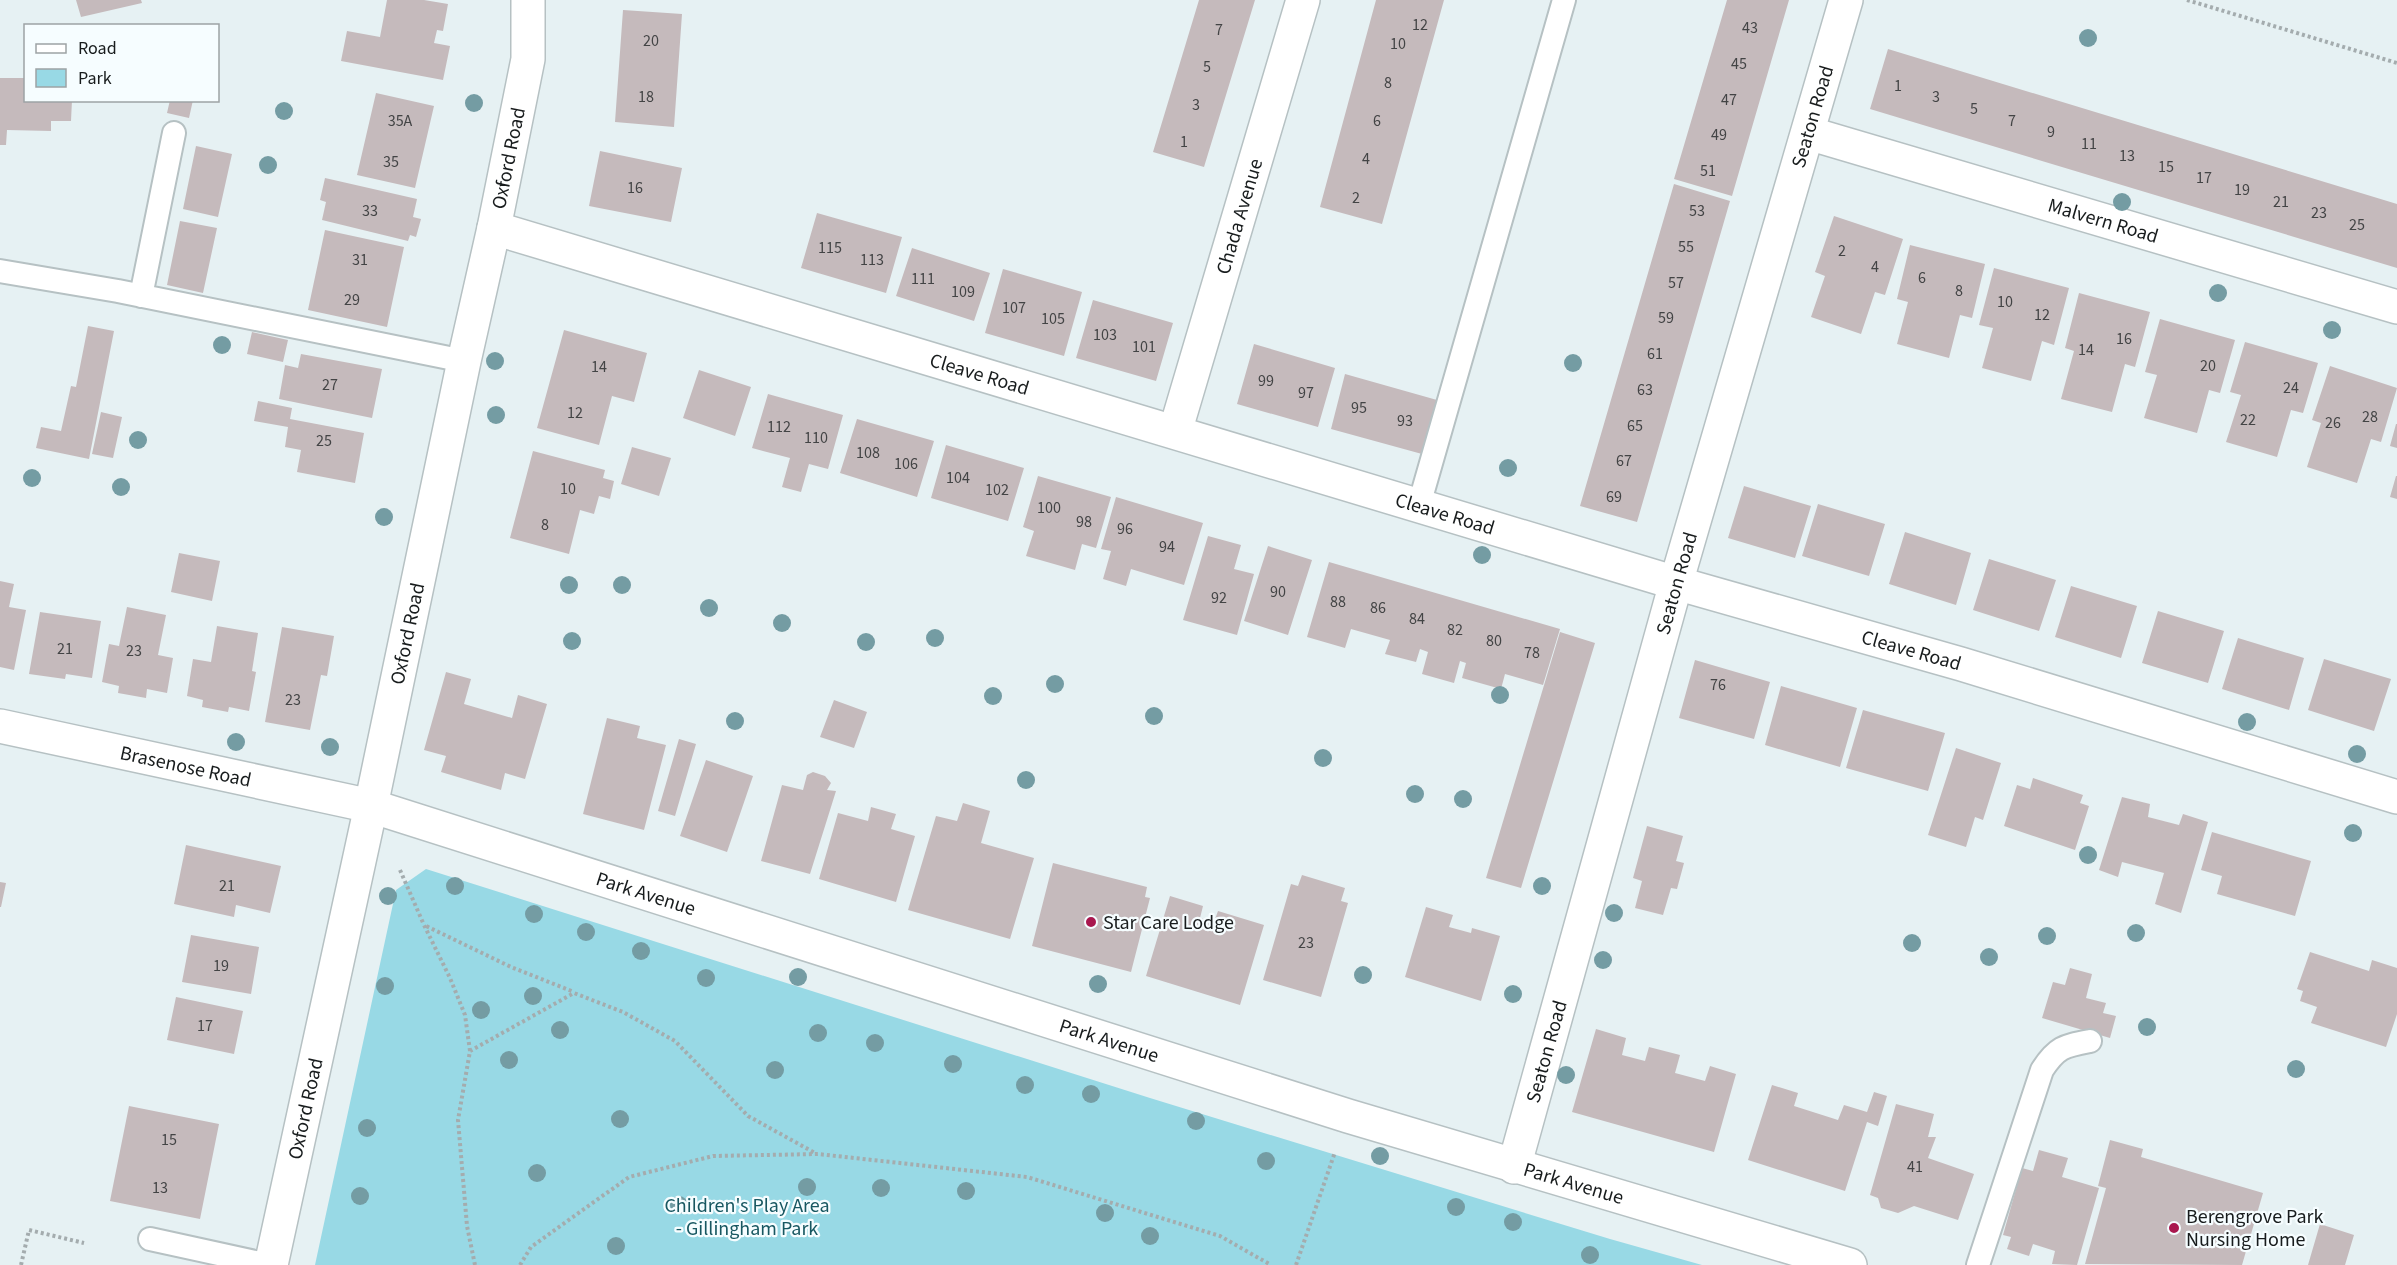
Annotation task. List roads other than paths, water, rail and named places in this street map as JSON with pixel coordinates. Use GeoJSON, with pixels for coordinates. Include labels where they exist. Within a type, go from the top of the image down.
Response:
{"type":"FeatureCollection","features":[{"type":"Feature","properties":{"kind":"street","name":"Oxford Road"},"geometry":{"type":"LineString","coordinates":[[270,1265],[371,807],[494,228],[528,59],[528,0]]}},
{"type":"Feature","properties":{"kind":"street","name":"Chada Avenue"},"geometry":{"type":"LineString","coordinates":[[1174,432],[1303,0]]}},
{"type":"Feature","properties":{"kind":"street","name":"Seaton Road"},"geometry":{"type":"LineString","coordinates":[[1514,1167],[1676,583],[1846,0]]}},
{"type":"Feature","properties":{"kind":"street","name":"Malvern Road"},"geometry":{"type":"LineString","coordinates":[[1808,133],[2397,307]]}},
{"type":"Feature","properties":{"kind":"street","name":"Cleave Road"},"geometry":{"type":"LineString","coordinates":[[494,228],[1676,583],[1961,664],[2397,797]]}},
{"type":"Feature","properties":{"kind":"street","name":"Brasenose Road"},"geometry":{"type":"LineString","coordinates":[[0,726],[371,807]]}},
{"type":"Feature","properties":{"kind":"street","name":"Park Avenue"},"geometry":{"type":"LineString","coordinates":[[371,807],[1348,1116],[1850,1265]]}},
{"type":"Feature","properties":{"kind":"lane"},"geometry":{"type":"LineString","coordinates":[[1419,505],[1564,0]]}},
{"type":"Feature","properties":{"kind":"lane"},"geometry":{"type":"LineString","coordinates":[[141,296],[174,133]]}},
{"type":"Feature","properties":{"kind":"lane"},"geometry":{"type":"LineString","coordinates":[[0,271],[141,296],[464,361]]}},
{"type":"Feature","properties":{"kind":"lane"},"geometry":{"type":"LineString","coordinates":[[1978,1265],[2042,1070],[2053,1053],[2069,1045],[2090,1041]]}},
{"type":"Feature","properties":{"kind":"lane"},"geometry":{"type":"LineString","coordinates":[[150,1239],[270,1265]]}},
{"type":"Feature","properties":{"kind":"place","name":"Star Care Lodge"},"geometry":{"type":"Point","coordinates":[1091,922]}},
{"type":"Feature","properties":{"kind":"place","name":"Berengrove Park Nursing Home"},"geometry":{"type":"Point","coordinates":[2174,1228]}},
{"type":"Feature","properties":{"kind":"park label","name":"Children's Play Area - Gillingham Park"},"geometry":{"type":"Point","coordinates":[747,1216]}}]}
